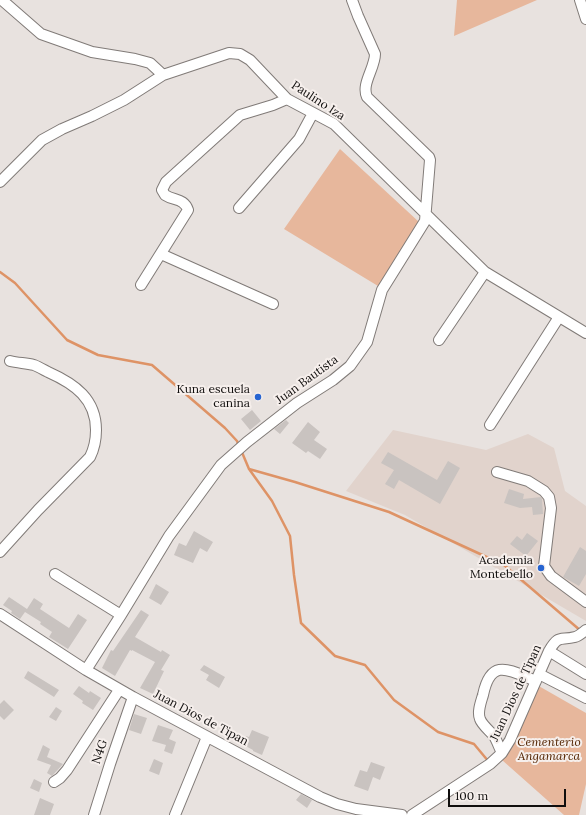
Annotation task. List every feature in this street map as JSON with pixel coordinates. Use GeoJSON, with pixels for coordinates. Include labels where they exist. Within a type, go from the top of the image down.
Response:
{"type":"FeatureCollection","features":[{"type":"Feature","properties":{"kind":"street"},"geometry":{"type":"LineString","coordinates":[[2,0],[41,34],[92,52],[150,63],[163,75]]}},
{"type":"Feature","properties":{"kind":"street","name":"Juan Bautista"},"geometry":{"type":"LineString","coordinates":[[86,670],[169,536],[221,465],[247,442],[297,403],[333,380],[350,366],[367,342],[382,290],[425,221],[430,160],[429,157],[367,97],[366,87],[375,59],[375,54],[352,0]]}},
{"type":"Feature","properties":{"kind":"street"},"geometry":{"type":"LineString","coordinates":[[580,0],[586,19]]}},
{"type":"Feature","properties":{"kind":"street","name":"Paulino Iza"},"geometry":{"type":"LineString","coordinates":[[0,182],[42,140],[124,100],[163,75],[229,53],[240,54],[250,60],[286,99],[334,124],[485,272],[586,333]]}},
{"type":"Feature","properties":{"kind":"street"},"geometry":{"type":"LineString","coordinates":[[141,285],[188,210],[186,204],[183,202],[165,195],[162,190],[166,182],[240,116],[286,99]]}},
{"type":"Feature","properties":{"kind":"street"},"geometry":{"type":"LineString","coordinates":[[239,208],[299,139],[313,113]]}},
{"type":"Feature","properties":{"kind":"street"},"geometry":{"type":"LineString","coordinates":[[161,254],[274,304]]}},
{"type":"Feature","properties":{"kind":"street"},"geometry":{"type":"LineString","coordinates":[[439,340],[485,272]]}},
{"type":"Feature","properties":{"kind":"street"},"geometry":{"type":"LineString","coordinates":[[490,425],[559,317]]}},
{"type":"Feature","properties":{"kind":"street"},"geometry":{"type":"LineString","coordinates":[[0,552],[38,510],[90,457],[93,451],[96,436],[94,412],[88,399],[75,387],[58,376],[36,366],[10,361]]}},
{"type":"Feature","properties":{"kind":"street"},"geometry":{"type":"LineString","coordinates":[[497,472],[532,482],[549,497],[551,508],[544,566],[551,576],[586,602]]}},
{"type":"Feature","properties":{"kind":"street"},"geometry":{"type":"LineString","coordinates":[[55,574],[121,615]]}},
{"type":"Feature","properties":{"kind":"street","name":"Juan Dios de Tipan"},"geometry":{"type":"LineString","coordinates":[[0,614],[119,690],[320,797],[337,804],[356,809],[402,815]]}},
{"type":"Feature","properties":{"kind":"street","name":"Juan Dios de Tipan"},"geometry":{"type":"LineString","coordinates":[[412,815],[490,764],[502,753],[510,740],[554,642],[561,638],[576,637],[586,630]]}},
{"type":"Feature","properties":{"kind":"street"},"geometry":{"type":"LineString","coordinates":[[549,651],[586,674]]}},
{"type":"Feature","properties":{"kind":"street"},"geometry":{"type":"LineString","coordinates":[[502,753],[495,738],[480,720],[479,712],[485,683],[496,670],[506,670],[537,678],[586,698]]}},
{"type":"Feature","properties":{"kind":"street"},"geometry":{"type":"LineString","coordinates":[[54,782],[67,770],[119,690]]}},
{"type":"Feature","properties":{"kind":"street","name":"N4G"},"geometry":{"type":"LineString","coordinates":[[94,815],[133,697]]}},
{"type":"Feature","properties":{"kind":"street"},"geometry":{"type":"LineString","coordinates":[[175,815],[207,737]]}},
{"type":"Feature","properties":{"kind":"shaded area","name":"Academia Montebello"},"geometry":{"type":"Polygon","coordinates":[[[393,430],[486,450],[528,434],[554,448],[565,491],[586,506],[586,621],[405,515],[346,491],[393,430]]]}},
{"type":"Feature","properties":{"kind":"green space"},"geometry":{"type":"Polygon","coordinates":[[[457,0],[537,0],[454,36],[457,0]]]}},
{"type":"Feature","properties":{"kind":"green space"},"geometry":{"type":"Polygon","coordinates":[[[340,149],[419,222],[378,286],[284,229],[340,149]]]}},
{"type":"Feature","properties":{"kind":"green space","name":"Cementerio Angamarca"},"geometry":{"type":"Polygon","coordinates":[[[537,685],[586,713],[586,784],[579,815],[564,815],[502,760],[537,685]]]}},
{"type":"Feature","properties":{"kind":"building"},"geometry":{"type":"Polygon","coordinates":[[[252,410],[261,421],[250,430],[241,419],[252,410]]]}},
{"type":"Feature","properties":{"kind":"building"},"geometry":{"type":"Polygon","coordinates":[[[286,420],[289,423],[280,434],[274,429],[286,420]]]}},
{"type":"Feature","properties":{"kind":"building"},"geometry":{"type":"Polygon","coordinates":[[[308,422],[320,432],[314,440],[327,449],[320,459],[308,451],[306,453],[292,443],[308,422]]]}},
{"type":"Feature","properties":{"kind":"building"},"geometry":{"type":"Polygon","coordinates":[[[388,452],[437,480],[448,461],[460,468],[440,504],[399,480],[394,489],[385,484],[394,470],[381,463],[388,452]]]}},
{"type":"Feature","properties":{"kind":"building"},"geometry":{"type":"Polygon","coordinates":[[[509,489],[524,494],[523,499],[541,497],[543,514],[533,515],[532,507],[520,508],[504,503],[509,489]]]}},
{"type":"Feature","properties":{"kind":"building"},"geometry":{"type":"Polygon","coordinates":[[[194,531],[213,542],[207,552],[200,548],[193,563],[174,555],[179,543],[186,546],[194,531]]]}},
{"type":"Feature","properties":{"kind":"building"},"geometry":{"type":"Polygon","coordinates":[[[527,533],[538,541],[526,556],[510,544],[517,536],[522,540],[527,533]]]}},
{"type":"Feature","properties":{"kind":"building"},"geometry":{"type":"Polygon","coordinates":[[[580,547],[586,551],[586,574],[579,586],[563,577],[580,547]]]}},
{"type":"Feature","properties":{"kind":"building"},"geometry":{"type":"Polygon","coordinates":[[[156,584],[169,592],[161,605],[149,598],[156,584]]]}},
{"type":"Feature","properties":{"kind":"building"},"geometry":{"type":"Polygon","coordinates":[[[9,597],[27,609],[34,598],[43,604],[40,609],[69,628],[78,614],[87,620],[68,649],[49,637],[52,632],[40,624],[41,622],[25,612],[20,619],[11,613],[12,611],[3,605],[9,597]]]}},
{"type":"Feature","properties":{"kind":"building"},"geometry":{"type":"Polygon","coordinates":[[[141,610],[149,615],[135,637],[161,652],[162,650],[170,655],[161,670],[164,671],[153,694],[140,688],[155,662],[132,650],[130,650],[115,676],[102,668],[111,650],[113,651],[141,610]]]}},
{"type":"Feature","properties":{"kind":"building"},"geometry":{"type":"Polygon","coordinates":[[[204,665],[225,677],[219,688],[206,680],[209,675],[200,670],[204,665]]]}},
{"type":"Feature","properties":{"kind":"building"},"geometry":{"type":"Polygon","coordinates":[[[28,671],[59,690],[54,697],[24,678],[28,671]]]}},
{"type":"Feature","properties":{"kind":"building"},"geometry":{"type":"Polygon","coordinates":[[[79,686],[89,693],[90,691],[101,698],[93,710],[82,703],[83,701],[73,694],[79,686]]]}},
{"type":"Feature","properties":{"kind":"building"},"geometry":{"type":"Polygon","coordinates":[[[4,700],[14,710],[4,720],[0,716],[0,704],[4,700]]]}},
{"type":"Feature","properties":{"kind":"building"},"geometry":{"type":"Polygon","coordinates":[[[56,707],[62,711],[56,721],[49,717],[56,707]]]}},
{"type":"Feature","properties":{"kind":"building"},"geometry":{"type":"Polygon","coordinates":[[[134,714],[147,718],[141,734],[129,730],[134,714]]]}},
{"type":"Feature","properties":{"kind":"building"},"geometry":{"type":"Polygon","coordinates":[[[158,725],[173,730],[169,739],[176,742],[172,754],[164,751],[166,745],[152,741],[158,725]]]}},
{"type":"Feature","properties":{"kind":"building"},"geometry":{"type":"Polygon","coordinates":[[[252,730],[269,737],[262,755],[242,744],[246,736],[249,737],[252,730]]]}},
{"type":"Feature","properties":{"kind":"building"},"geometry":{"type":"Polygon","coordinates":[[[43,745],[50,749],[47,757],[63,764],[52,776],[47,773],[51,765],[37,760],[43,745]]]}},
{"type":"Feature","properties":{"kind":"building"},"geometry":{"type":"Polygon","coordinates":[[[154,759],[163,763],[159,775],[149,771],[154,759]]]}},
{"type":"Feature","properties":{"kind":"building"},"geometry":{"type":"Polygon","coordinates":[[[371,762],[385,767],[380,780],[373,777],[368,791],[354,786],[360,770],[367,772],[371,762]]]}},
{"type":"Feature","properties":{"kind":"building"},"geometry":{"type":"Polygon","coordinates":[[[34,779],[42,783],[39,792],[30,788],[34,779]]]}},
{"type":"Feature","properties":{"kind":"building"},"geometry":{"type":"Polygon","coordinates":[[[301,794],[312,800],[307,808],[296,800],[301,794]]]}},
{"type":"Feature","properties":{"kind":"building"},"geometry":{"type":"Polygon","coordinates":[[[40,798],[54,804],[50,815],[34,815],[40,798]]]}},
{"type":"Feature","properties":{"kind":"waterway"},"geometry":{"type":"LineString","coordinates":[[0,272],[15,283],[67,340],[98,355],[152,365],[225,428],[237,441],[239,446]]}},
{"type":"Feature","properties":{"kind":"waterway"},"geometry":{"type":"LineString","coordinates":[[241,450],[249,469],[389,512],[504,565],[581,631]]}},
{"type":"Feature","properties":{"kind":"waterway"},"geometry":{"type":"LineString","coordinates":[[249,469],[272,501],[290,536],[301,623],[335,656],[365,665],[394,700],[438,732],[474,744],[489,762]]}},
{"type":"Feature","properties":{"kind":"place","name":"Kuna escuela canina"},"geometry":{"type":"Point","coordinates":[258,397]}},
{"type":"Feature","properties":{"kind":"place","name":"Academia Montebello"},"geometry":{"type":"Point","coordinates":[541,568]}}]}
